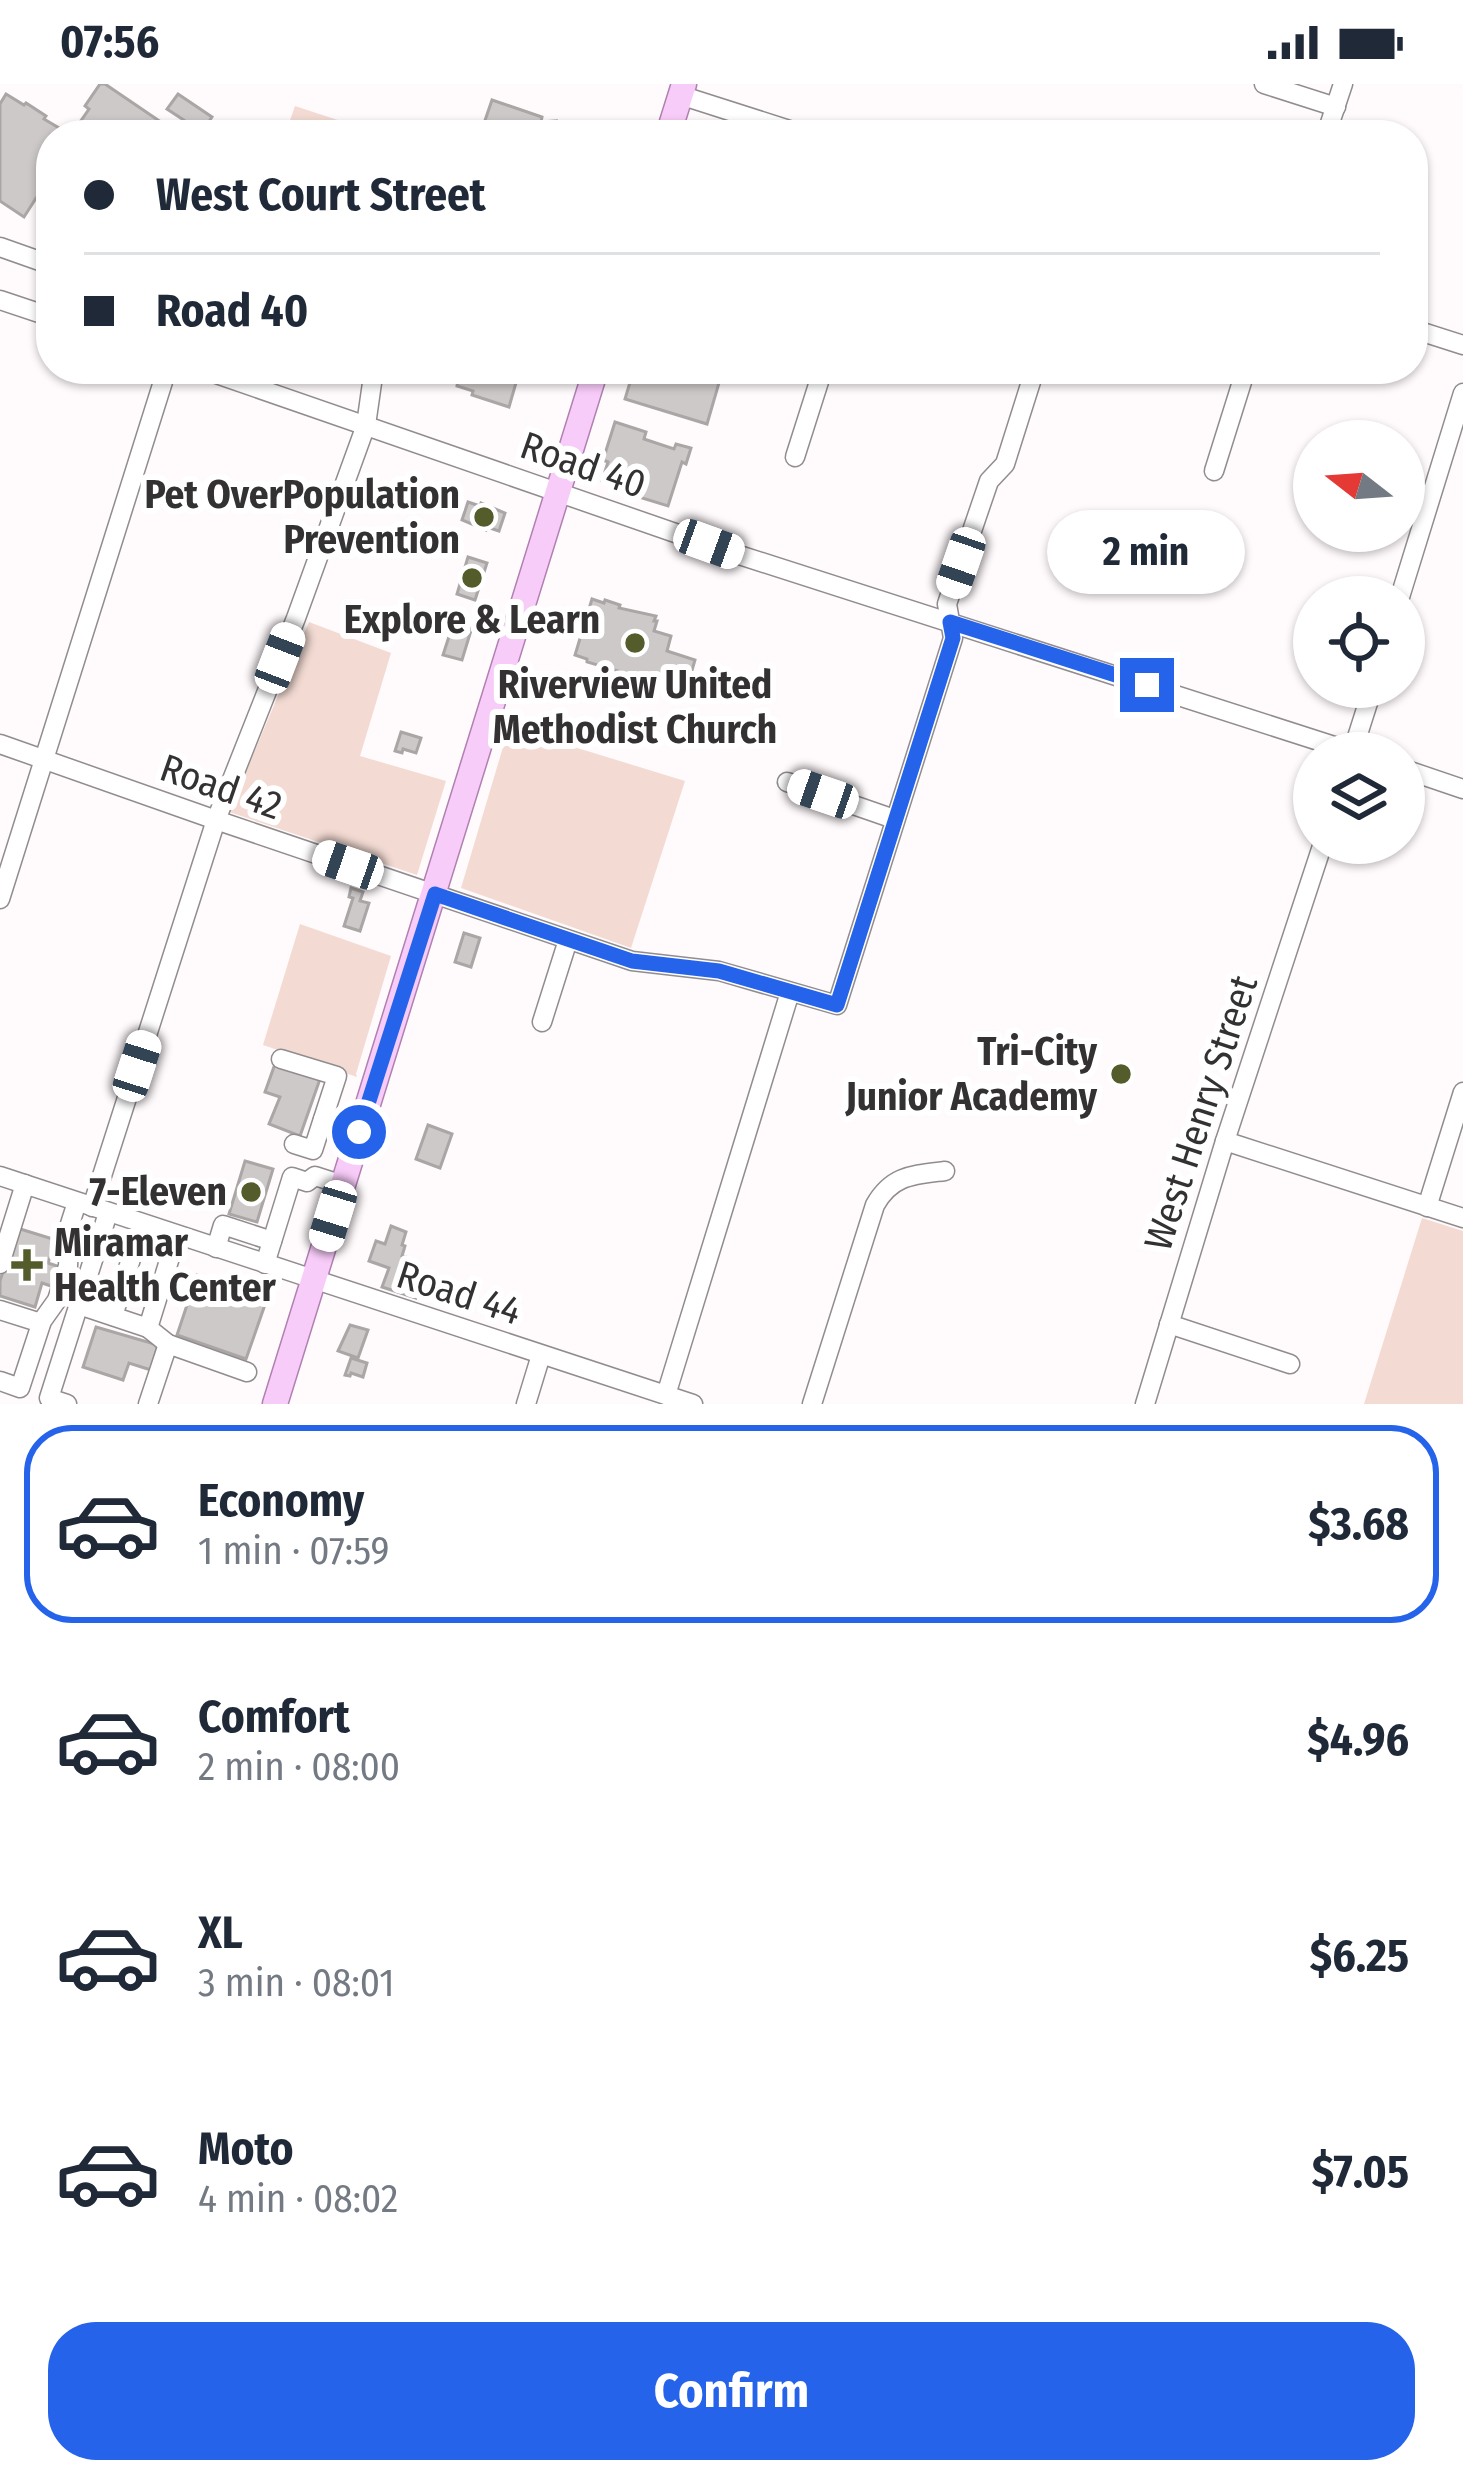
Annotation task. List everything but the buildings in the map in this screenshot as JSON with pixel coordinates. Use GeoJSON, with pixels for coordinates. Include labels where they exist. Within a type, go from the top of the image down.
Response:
{"type":"FeatureCollection","features":[{"type":"Feature","properties":{"kind":"main road"},"geometry":{"type":"LineString","coordinates":[[673,120],[682,90]]}},
{"type":"Feature","properties":{"kind":"main road"},"geometry":{"type":"LineString","coordinates":[[275,1404],[591,384]]}},
{"type":"Feature","properties":{"kind":"street"},"geometry":{"type":"LineString","coordinates":[[1264,84],[1336,107]]}},
{"type":"Feature","properties":{"kind":"street"},"geometry":{"type":"LineString","coordinates":[[1331,120],[1343,84]]}},
{"type":"Feature","properties":{"kind":"street"},"geometry":{"type":"LineString","coordinates":[[682,90],[764,120]]}},
{"type":"Feature","properties":{"kind":"street"},"geometry":{"type":"LineString","coordinates":[[0,248],[36,260]]}},
{"type":"Feature","properties":{"kind":"street"},"geometry":{"type":"LineString","coordinates":[[0,300],[36,312]]}},
{"type":"Feature","properties":{"kind":"street"},"geometry":{"type":"LineString","coordinates":[[1428,333],[1463,345]]}},
{"type":"Feature","properties":{"kind":"street"},"geometry":{"type":"LineString","coordinates":[[0,899],[162,384]]}},
{"type":"Feature","properties":{"kind":"street","name":"Road 40"},"geometry":{"type":"LineString","coordinates":[[246,384],[733,553],[1293,733]]}},
{"type":"Feature","properties":{"kind":"street"},"geometry":{"type":"LineString","coordinates":[[67,1404],[49,1398],[79,1305],[92,1207],[216,820],[366,425],[372,384]]}},
{"type":"Feature","properties":{"kind":"street"},"geometry":{"type":"LineString","coordinates":[[795,457],[818,384]]}},
{"type":"Feature","properties":{"kind":"street"},"geometry":{"type":"LineString","coordinates":[[787,782],[894,819],[953,638],[946,604],[988,481],[1005,464],[1030,384]]}},
{"type":"Feature","properties":{"kind":"street"},"geometry":{"type":"LineString","coordinates":[[1214,471],[1241,384]]}},
{"type":"Feature","properties":{"kind":"street"},"geometry":{"type":"LineString","coordinates":[[1407,576],[1463,394]]}},
{"type":"Feature","properties":{"kind":"street","name":"Road 42"},"geometry":{"type":"LineString","coordinates":[[0,744],[632,961],[719,971],[837,1005],[894,819]]}},
{"type":"Feature","properties":{"kind":"street"},"geometry":{"type":"LineString","coordinates":[[1425,776],[1463,789]]}},
{"type":"Feature","properties":{"kind":"street","name":"West Henry Street"},"geometry":{"type":"LineString","coordinates":[[1144,1404],[1316,864]]}},
{"type":"Feature","properties":{"kind":"street"},"geometry":{"type":"LineString","coordinates":[[542,1022],[568,940]]}},
{"type":"Feature","properties":{"kind":"street"},"geometry":{"type":"LineString","coordinates":[[666,1395],[790,992]]}},
{"type":"Feature","properties":{"kind":"street"},"geometry":{"type":"LineString","coordinates":[[281,1059],[337,1076],[313,1150],[294,1144]]}},
{"type":"Feature","properties":{"kind":"street"},"geometry":{"type":"LineString","coordinates":[[1427,1207],[1463,1092]]}},
{"type":"Feature","properties":{"kind":"street"},"geometry":{"type":"LineString","coordinates":[[323,1120],[359,1132]]}},
{"type":"Feature","properties":{"kind":"street"},"geometry":{"type":"LineString","coordinates":[[1225,1142],[1463,1218]]}},
{"type":"Feature","properties":{"kind":"street"},"geometry":{"type":"LineString","coordinates":[[812,1404],[875,1205],[896,1181],[945,1172]]}},
{"type":"Feature","properties":{"kind":"street","name":"Road 44"},"geometry":{"type":"LineString","coordinates":[[0,1176],[693,1404]]}},
{"type":"Feature","properties":{"kind":"street"},"geometry":{"type":"LineString","coordinates":[[265,1264],[292,1177],[307,1182],[315,1176],[343,1185]]}},
{"type":"Feature","properties":{"kind":"street"},"geometry":{"type":"LineString","coordinates":[[0,1264],[25,1184]]}},
{"type":"Feature","properties":{"kind":"street"},"geometry":{"type":"LineString","coordinates":[[0,1382],[20,1388],[41,1323],[57,1300],[68,1266],[70,1224],[92,1207]]}},
{"type":"Feature","properties":{"kind":"street"},"geometry":{"type":"LineString","coordinates":[[113,1316],[142,1224]]}},
{"type":"Feature","properties":{"kind":"street"},"geometry":{"type":"LineString","coordinates":[[216,1248],[223,1225],[272,1241]]}},
{"type":"Feature","properties":{"kind":"street"},"geometry":{"type":"LineString","coordinates":[[148,1328],[177,1235]]}},
{"type":"Feature","properties":{"kind":"street"},"geometry":{"type":"LineString","coordinates":[[79,1305],[148,1328],[168,1344],[247,1372]]}},
{"type":"Feature","properties":{"kind":"street"},"geometry":{"type":"LineString","coordinates":[[0,1310],[41,1323]]}},
{"type":"Feature","properties":{"kind":"street"},"geometry":{"type":"LineString","coordinates":[[1169,1324],[1290,1364]]}},
{"type":"Feature","properties":{"kind":"street"},"geometry":{"type":"LineString","coordinates":[[148,1404],[168,1344]]}},
{"type":"Feature","properties":{"kind":"street"},"geometry":{"type":"LineString","coordinates":[[526,1404],[541,1355]]}},
{"type":"Feature","properties":{"kind":"shaded area"},"geometry":{"type":"Polygon","coordinates":[[[295,106],[338,120],[290,120],[295,106]]]}},
{"type":"Feature","properties":{"kind":"shaded area"},"geometry":{"type":"Polygon","coordinates":[[[309,622],[391,653],[360,756],[446,781],[417,875],[229,812],[309,622]]]}},
{"type":"Feature","properties":{"kind":"shaded area"},"geometry":{"type":"Polygon","coordinates":[[[509,727],[685,781],[631,948],[461,888],[509,727]]]}},
{"type":"Feature","properties":{"kind":"shaded area"},"geometry":{"type":"Polygon","coordinates":[[[300,924],[391,956],[357,1077],[263,1045],[300,924]]]}},
{"type":"Feature","properties":{"kind":"shaded area"},"geometry":{"type":"Polygon","coordinates":[[[1422,1218],[1463,1231],[1463,1404],[1364,1404],[1422,1218]]]}},
{"type":"Feature","properties":{"kind":"place","name":"Pet OverPopulation Prevention"},"geometry":{"type":"Point","coordinates":[484,517]}},
{"type":"Feature","properties":{"kind":"place","name":"Explore & Learn"},"geometry":{"type":"Point","coordinates":[472,578]}},
{"type":"Feature","properties":{"kind":"place","name":"Riverview United Methodist Church"},"geometry":{"type":"Point","coordinates":[635,643]}},
{"type":"Feature","properties":{"kind":"place","name":"Tri-City Junior Academy"},"geometry":{"type":"Point","coordinates":[1121,1074]}},
{"type":"Feature","properties":{"kind":"place","name":"7-Eleven"},"geometry":{"type":"Point","coordinates":[251,1192]}},
{"type":"Feature","properties":{"kind":"place","name":"Miramar Health Center"},"geometry":{"type":"Point","coordinates":[27,1265]}},
{"type":"Feature","properties":{"kind":"route"},"geometry":{"type":"LineString","coordinates":[[359,1132],[435,894],[632,961],[719,971],[837,1005],[953,638],[950,622],[1147,685]]}}]}
